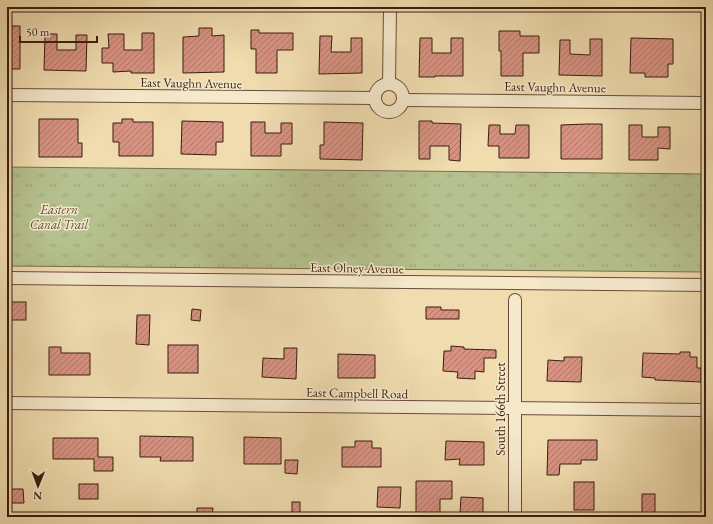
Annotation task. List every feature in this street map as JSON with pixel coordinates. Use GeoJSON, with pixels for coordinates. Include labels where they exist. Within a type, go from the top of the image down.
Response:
{"type":"FeatureCollection","features":[{"type":"Feature","properties":{"kind":"street"},"geometry":{"type":"LineString","coordinates":[[389,84],[390,7]]}},
{"type":"Feature","properties":{"kind":"street"},"geometry":{"type":"LineString","coordinates":[[389,84],[400,89],[403,100],[402,104],[396,111],[387,112],[377,105],[375,98],[381,87],[389,84]]}},
{"type":"Feature","properties":{"kind":"street","name":"East Vaughn Avenue"},"geometry":{"type":"LineString","coordinates":[[7,95],[375,98]]}},
{"type":"Feature","properties":{"kind":"street","name":"East Vaughn Avenue"},"geometry":{"type":"LineString","coordinates":[[403,100],[706,103]]}},
{"type":"Feature","properties":{"kind":"street","name":"East Olney Avenue"},"geometry":{"type":"LineString","coordinates":[[7,278],[706,285]]}},
{"type":"Feature","properties":{"kind":"street","name":"South 166th Street"},"geometry":{"type":"LineString","coordinates":[[515,300],[515,517]]}},
{"type":"Feature","properties":{"kind":"street","name":"East Campbell Road"},"geometry":{"type":"LineString","coordinates":[[7,403],[706,410]]}},
{"type":"Feature","properties":{"kind":"green space","name":"Eastern Canal Trail"},"geometry":{"type":"Polygon","coordinates":[[[7,167],[706,174],[706,272],[7,266],[7,167]]]}},
{"type":"Feature","properties":{"kind":"building"},"geometry":{"type":"Polygon","coordinates":[[[7,26],[20,26],[20,69],[9,69],[9,64],[7,64],[7,26]]]}},
{"type":"Feature","properties":{"kind":"building"},"geometry":{"type":"Polygon","coordinates":[[[199,28],[212,28],[212,36],[224,35],[224,72],[183,73],[183,37],[199,36],[199,28]]]}},
{"type":"Feature","properties":{"kind":"building"},"geometry":{"type":"Polygon","coordinates":[[[251,30],[259,30],[259,33],[293,33],[293,50],[277,50],[277,73],[256,73],[256,49],[251,49],[251,30]]]}},
{"type":"Feature","properties":{"kind":"building"},"geometry":{"type":"Polygon","coordinates":[[[499,31],[520,31],[520,36],[539,36],[539,53],[523,53],[523,76],[501,76],[499,31]]]}},
{"type":"Feature","properties":{"kind":"building"},"geometry":{"type":"Polygon","coordinates":[[[142,33],[154,33],[154,73],[131,73],[131,71],[113,72],[113,63],[102,63],[102,48],[109,48],[108,34],[124,34],[124,50],[142,50],[142,33]]]}},
{"type":"Feature","properties":{"kind":"building"},"geometry":{"type":"Polygon","coordinates":[[[45,34],[57,34],[57,50],[76,50],[76,35],[87,35],[86,71],[44,70],[45,34]]]}},
{"type":"Feature","properties":{"kind":"building"},"geometry":{"type":"Polygon","coordinates":[[[320,36],[332,36],[331,52],[351,52],[351,38],[362,38],[362,73],[319,74],[320,36]]]}},
{"type":"Feature","properties":{"kind":"building"},"geometry":{"type":"Polygon","coordinates":[[[420,38],[432,38],[432,53],[451,53],[451,38],[463,38],[463,76],[419,77],[420,38]]]}},
{"type":"Feature","properties":{"kind":"building"},"geometry":{"type":"Polygon","coordinates":[[[631,38],[673,39],[673,64],[668,64],[668,77],[645,77],[645,73],[630,73],[631,38]]]}},
{"type":"Feature","properties":{"kind":"building"},"geometry":{"type":"Polygon","coordinates":[[[590,39],[602,39],[602,76],[559,75],[560,40],[570,40],[570,54],[590,55],[590,39]]]}},
{"type":"Feature","properties":{"kind":"building"},"geometry":{"type":"Polygon","coordinates":[[[39,119],[78,119],[78,143],[82,143],[82,157],[39,157],[39,119]]]}},
{"type":"Feature","properties":{"kind":"building"},"geometry":{"type":"Polygon","coordinates":[[[122,119],[133,119],[133,122],[153,122],[153,156],[119,156],[119,142],[113,142],[113,123],[122,123],[122,119]]]}},
{"type":"Feature","properties":{"kind":"building"},"geometry":{"type":"Polygon","coordinates":[[[182,121],[223,122],[223,142],[216,142],[216,155],[181,154],[182,121]]]}},
{"type":"Feature","properties":{"kind":"building"},"geometry":{"type":"Polygon","coordinates":[[[419,121],[461,124],[460,161],[449,160],[449,146],[430,146],[430,159],[419,159],[419,121]]]}},
{"type":"Feature","properties":{"kind":"building"},"geometry":{"type":"Polygon","coordinates":[[[251,122],[265,122],[265,133],[281,133],[281,123],[292,123],[292,144],[281,144],[281,156],[251,156],[251,122]]]}},
{"type":"Feature","properties":{"kind":"building"},"geometry":{"type":"Polygon","coordinates":[[[324,122],[363,123],[362,160],[320,159],[320,145],[324,145],[324,122]]]}},
{"type":"Feature","properties":{"kind":"building"},"geometry":{"type":"Polygon","coordinates":[[[602,124],[602,159],[561,159],[561,125],[602,124]]]}},
{"type":"Feature","properties":{"kind":"building"},"geometry":{"type":"Polygon","coordinates":[[[489,125],[500,125],[500,134],[515,134],[516,125],[529,125],[529,158],[499,158],[499,146],[488,146],[489,125]]]}},
{"type":"Feature","properties":{"kind":"building"},"geometry":{"type":"Polygon","coordinates":[[[629,125],[642,125],[642,137],[658,137],[658,127],[670,127],[670,149],[658,148],[658,160],[629,160],[629,125]]]}},
{"type":"Feature","properties":{"kind":"building"},"geometry":{"type":"Polygon","coordinates":[[[7,302],[26,302],[26,320],[7,320],[7,302]]]}},
{"type":"Feature","properties":{"kind":"building"},"geometry":{"type":"Polygon","coordinates":[[[426,307],[441,307],[441,310],[459,310],[459,319],[426,319],[426,307]]]}},
{"type":"Feature","properties":{"kind":"building"},"geometry":{"type":"Polygon","coordinates":[[[192,309],[201,310],[200,321],[191,320],[192,309]]]}},
{"type":"Feature","properties":{"kind":"building"},"geometry":{"type":"Polygon","coordinates":[[[137,315],[150,315],[149,345],[136,344],[137,315]]]}},
{"type":"Feature","properties":{"kind":"building"},"geometry":{"type":"Polygon","coordinates":[[[168,345],[198,345],[198,373],[168,373],[168,345]]]}},
{"type":"Feature","properties":{"kind":"building"},"geometry":{"type":"Polygon","coordinates":[[[451,346],[464,347],[464,349],[496,350],[496,358],[484,358],[484,372],[475,371],[475,379],[457,378],[458,372],[443,371],[444,351],[451,351],[451,346]]]}},
{"type":"Feature","properties":{"kind":"building"},"geometry":{"type":"Polygon","coordinates":[[[49,347],[61,347],[61,353],[90,353],[90,375],[49,375],[49,347]]]}},
{"type":"Feature","properties":{"kind":"building"},"geometry":{"type":"Polygon","coordinates":[[[284,348],[297,348],[296,379],[262,377],[263,358],[284,359],[284,348]]]}},
{"type":"Feature","properties":{"kind":"building"},"geometry":{"type":"Polygon","coordinates":[[[680,352],[690,352],[690,357],[697,357],[697,368],[701,368],[701,382],[655,380],[655,378],[642,377],[643,353],[680,354],[680,352]]]}},
{"type":"Feature","properties":{"kind":"building"},"geometry":{"type":"Polygon","coordinates":[[[338,354],[375,355],[375,378],[338,378],[338,354]]]}},
{"type":"Feature","properties":{"kind":"building"},"geometry":{"type":"Polygon","coordinates":[[[564,357],[582,357],[581,382],[547,381],[548,360],[564,361],[564,357]]]}},
{"type":"Feature","properties":{"kind":"building"},"geometry":{"type":"Polygon","coordinates":[[[140,436],[193,437],[193,461],[160,461],[161,457],[140,457],[140,436]]]}},
{"type":"Feature","properties":{"kind":"building"},"geometry":{"type":"Polygon","coordinates":[[[244,437],[281,438],[281,464],[244,464],[244,437]]]}},
{"type":"Feature","properties":{"kind":"building"},"geometry":{"type":"Polygon","coordinates":[[[53,438],[98,438],[98,457],[113,457],[113,471],[94,471],[94,459],[53,459],[53,438]]]}},
{"type":"Feature","properties":{"kind":"building"},"geometry":{"type":"Polygon","coordinates":[[[548,440],[597,440],[597,460],[581,460],[581,464],[560,464],[559,475],[547,475],[548,440]]]}},
{"type":"Feature","properties":{"kind":"building"},"geometry":{"type":"Polygon","coordinates":[[[355,441],[372,441],[372,448],[381,448],[381,467],[342,467],[342,447],[355,447],[355,441]]]}},
{"type":"Feature","properties":{"kind":"building"},"geometry":{"type":"Polygon","coordinates":[[[446,441],[484,442],[484,465],[459,465],[460,459],[445,460],[446,441]]]}},
{"type":"Feature","properties":{"kind":"building"},"geometry":{"type":"Polygon","coordinates":[[[285,460],[298,460],[297,474],[285,473],[285,460]]]}},
{"type":"Feature","properties":{"kind":"building"},"geometry":{"type":"Polygon","coordinates":[[[416,481],[452,481],[452,499],[440,499],[440,517],[416,517],[416,481]]]}},
{"type":"Feature","properties":{"kind":"building"},"geometry":{"type":"Polygon","coordinates":[[[574,482],[594,482],[594,510],[574,510],[574,482]]]}},
{"type":"Feature","properties":{"kind":"building"},"geometry":{"type":"Polygon","coordinates":[[[79,484],[98,484],[98,499],[79,499],[79,484]]]}},
{"type":"Feature","properties":{"kind":"building"},"geometry":{"type":"Polygon","coordinates":[[[378,487],[401,487],[400,508],[377,507],[378,487]]]}},
{"type":"Feature","properties":{"kind":"building"},"geometry":{"type":"Polygon","coordinates":[[[7,489],[23,489],[24,503],[7,503],[7,489]]]}},
{"type":"Feature","properties":{"kind":"building"},"geometry":{"type":"Polygon","coordinates":[[[642,494],[655,494],[655,517],[642,517],[642,494]]]}},
{"type":"Feature","properties":{"kind":"building"},"geometry":{"type":"Polygon","coordinates":[[[461,497],[483,498],[483,515],[460,514],[461,497]]]}},
{"type":"Feature","properties":{"kind":"building"},"geometry":{"type":"Polygon","coordinates":[[[292,502],[300,502],[300,517],[292,517],[292,502]]]}},
{"type":"Feature","properties":{"kind":"building"},"geometry":{"type":"Polygon","coordinates":[[[197,508],[213,508],[212,517],[197,517],[197,508]]]}}]}
